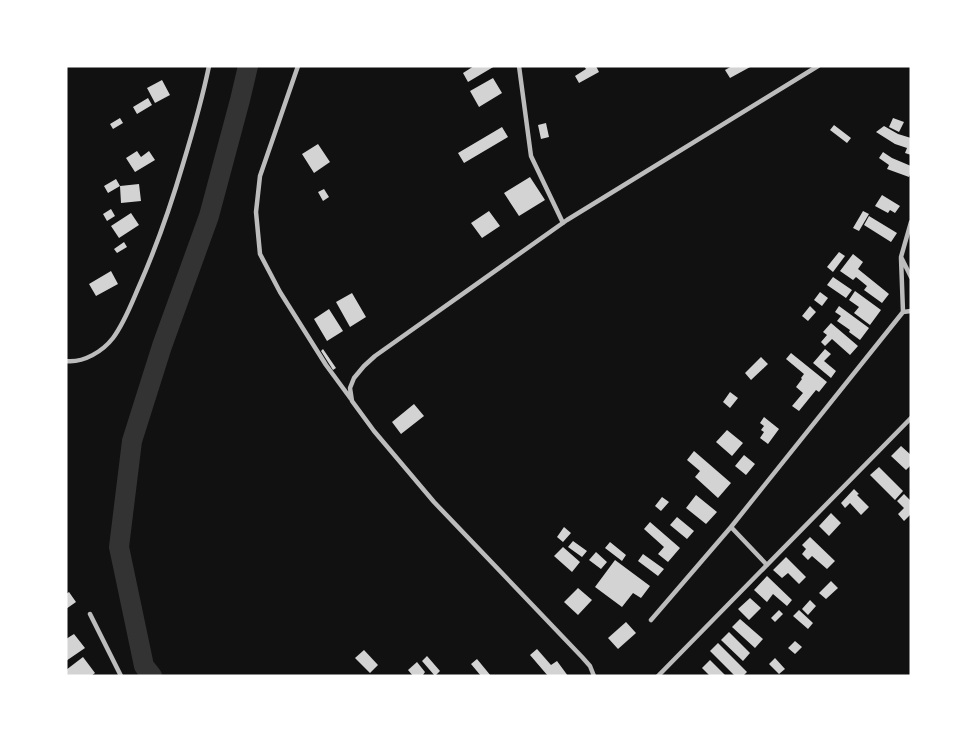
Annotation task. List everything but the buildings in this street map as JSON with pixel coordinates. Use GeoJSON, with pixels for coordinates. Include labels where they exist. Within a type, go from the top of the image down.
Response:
{"type":"FeatureCollection","features":[{"type":"Feature","properties":{"kind":"street"},"geometry":{"type":"LineString","coordinates":[[66,361],[84,359],[97,352],[114,337],[125,318],[172,201],[202,101],[209,66]]}},
{"type":"Feature","properties":{"kind":"street"},"geometry":{"type":"LineString","coordinates":[[298,66],[260,176],[256,212],[260,254],[285,301],[326,365],[374,430],[434,502],[582,657],[590,666],[594,676]]}},
{"type":"Feature","properties":{"kind":"street"},"geometry":{"type":"LineString","coordinates":[[519,66],[531,156],[562,223]]}},
{"type":"Feature","properties":{"kind":"street"},"geometry":{"type":"LineString","coordinates":[[352,401],[350,388],[354,378],[375,356],[562,223],[811,68],[818,66]]}},
{"type":"Feature","properties":{"kind":"street"},"geometry":{"type":"LineString","coordinates":[[651,620],[731,527],[903,312],[901,257],[911,222]]}},
{"type":"Feature","properties":{"kind":"street"},"geometry":{"type":"LineString","coordinates":[[901,257],[911,277]]}},
{"type":"Feature","properties":{"kind":"street"},"geometry":{"type":"LineString","coordinates":[[903,312],[911,311]]}},
{"type":"Feature","properties":{"kind":"street"},"geometry":{"type":"LineString","coordinates":[[658,676],[911,418]]}},
{"type":"Feature","properties":{"kind":"street"},"geometry":{"type":"LineString","coordinates":[[731,527],[767,565]]}},
{"type":"Feature","properties":{"kind":"street"},"geometry":{"type":"LineString","coordinates":[[90,614],[121,676]]}},
{"type":"Feature","properties":{"kind":"waterway"},"geometry":{"type":"LineString","coordinates":[[152,676],[144,666],[119,547],[132,441],[162,346],[209,216],[248,66]]}}]}
